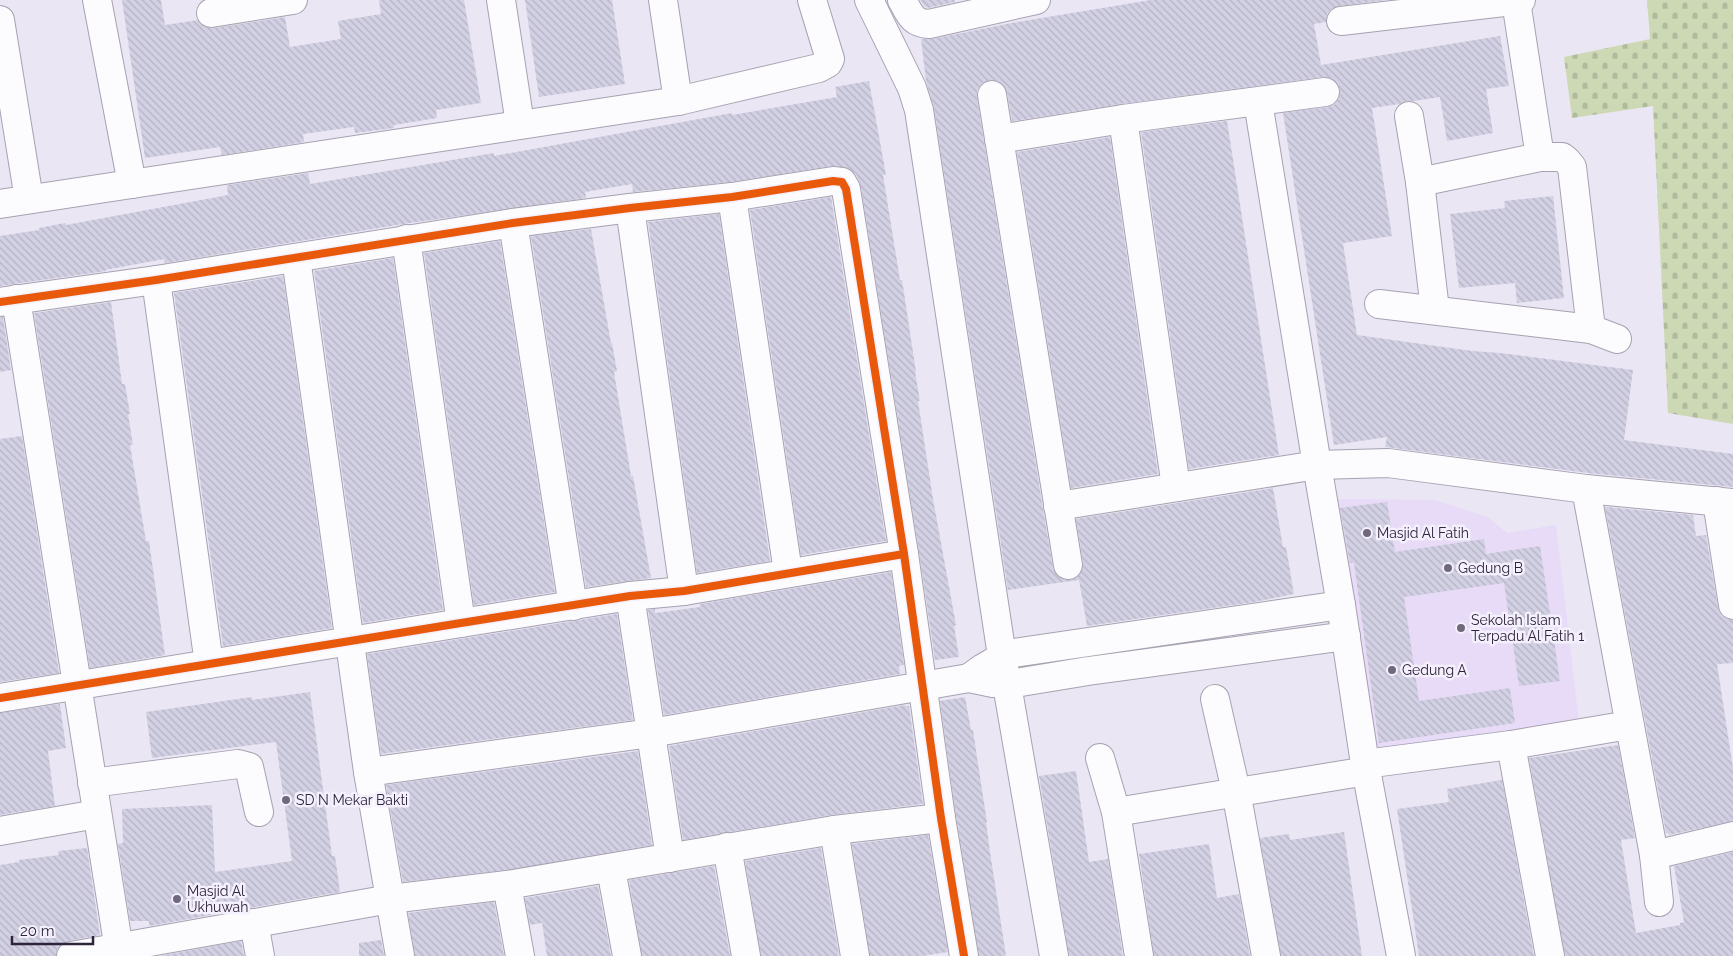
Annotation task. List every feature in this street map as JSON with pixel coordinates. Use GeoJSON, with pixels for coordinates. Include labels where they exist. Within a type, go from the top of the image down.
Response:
{"type":"FeatureCollection","features":[{"type":"Feature","properties":{"kind":"street"},"geometry":{"type":"LineString","coordinates":[[97,0],[132,184]]}},
{"type":"Feature","properties":{"kind":"street"},"geometry":{"type":"LineString","coordinates":[[211,13],[293,0]]}},
{"type":"Feature","properties":{"kind":"street"},"geometry":{"type":"LineString","coordinates":[[501,0],[520,124]]}},
{"type":"Feature","properties":{"kind":"street"},"geometry":{"type":"LineString","coordinates":[[663,0],[678,101]]}},
{"type":"Feature","properties":{"kind":"street"},"geometry":{"type":"LineString","coordinates":[[0,204],[678,101],[819,68],[828,63],[830,59],[812,0]]}},
{"type":"Feature","properties":{"kind":"street"},"geometry":{"type":"LineString","coordinates":[[870,0],[912,88],[919,110],[1002,656],[1054,956]]}},
{"type":"Feature","properties":{"kind":"street"},"geometry":{"type":"LineString","coordinates":[[902,0],[911,18],[920,23],[930,24],[1036,0]]}},
{"type":"Feature","properties":{"kind":"street"},"geometry":{"type":"LineString","coordinates":[[1341,21],[1458,4],[1519,0],[1540,157]]}},
{"type":"Feature","properties":{"kind":"street"},"geometry":{"type":"LineString","coordinates":[[0,20],[28,199]]}},
{"type":"Feature","properties":{"kind":"street"},"geometry":{"type":"LineString","coordinates":[[999,139],[1122,119],[1325,92]]}},
{"type":"Feature","properties":{"kind":"street"},"geometry":{"type":"LineString","coordinates":[[992,95],[1068,564]]}},
{"type":"Feature","properties":{"kind":"street"},"geometry":{"type":"LineString","coordinates":[[1258,102],[1366,768],[1401,956]]}},
{"type":"Feature","properties":{"kind":"street"},"geometry":{"type":"LineString","coordinates":[[1409,116],[1420,182],[1435,310]]}},
{"type":"Feature","properties":{"kind":"street"},"geometry":{"type":"LineString","coordinates":[[1122,119],[1176,487]]}},
{"type":"Feature","properties":{"kind":"street"},"geometry":{"type":"LineString","coordinates":[[1420,182],[1540,157],[1562,157],[1568,161],[1572,167],[1590,329]]}},
{"type":"Feature","properties":{"kind":"street"},"geometry":{"type":"LineString","coordinates":[[119,952],[77,685],[8,301],[156,280],[513,223],[732,197],[833,181],[842,182],[846,189],[904,554],[941,818],[964,956]]}},
{"type":"Feature","properties":{"kind":"street"},"geometry":{"type":"LineString","coordinates":[[732,197],[788,572]]}},
{"type":"Feature","properties":{"kind":"street"},"geometry":{"type":"LineString","coordinates":[[630,208],[684,591]]}},
{"type":"Feature","properties":{"kind":"street"},"geometry":{"type":"LineString","coordinates":[[513,223],[573,606]]}},
{"type":"Feature","properties":{"kind":"street"},"geometry":{"type":"LineString","coordinates":[[406,239],[462,622]]}},
{"type":"Feature","properties":{"kind":"street"},"geometry":{"type":"LineString","coordinates":[[296,258],[368,772],[400,956]]}},
{"type":"Feature","properties":{"kind":"street"},"geometry":{"type":"LineString","coordinates":[[156,280],[208,664]]}},
{"type":"Feature","properties":{"kind":"street"},"geometry":{"type":"LineString","coordinates":[[1379,304],[1590,329],[1618,339]]}},
{"type":"Feature","properties":{"kind":"street"},"geometry":{"type":"LineString","coordinates":[[1058,506],[1317,465],[1388,463],[1586,489],[1725,502],[1733,605]]}},
{"type":"Feature","properties":{"kind":"street"},"geometry":{"type":"LineString","coordinates":[[1586,489],[1654,855],[1659,902]]}},
{"type":"Feature","properties":{"kind":"street"},"geometry":{"type":"LineString","coordinates":[[0,698],[462,622],[630,596],[684,591],[904,554]]}},
{"type":"Feature","properties":{"kind":"street"},"geometry":{"type":"LineString","coordinates":[[630,596],[670,858]]}},
{"type":"Feature","properties":{"kind":"street"},"geometry":{"type":"LineString","coordinates":[[969,678],[1002,656],[1341,605]]}},
{"type":"Feature","properties":{"kind":"street"},"geometry":{"type":"LineString","coordinates":[[368,772],[652,733],[969,678],[1007,684],[1088,671],[1346,636]]}},
{"type":"Feature","properties":{"kind":"street"},"geometry":{"type":"LineString","coordinates":[[1083,644],[1088,671]]}},
{"type":"Feature","properties":{"kind":"street"},"geometry":{"type":"LineString","coordinates":[[1215,699],[1236,791],[1266,956]]}},
{"type":"Feature","properties":{"kind":"street"},"geometry":{"type":"LineString","coordinates":[[1116,812],[1366,768],[1511,746],[1629,725]]}},
{"type":"Feature","properties":{"kind":"street"},"geometry":{"type":"LineString","coordinates":[[1511,746],[1550,956]]}},
{"type":"Feature","properties":{"kind":"street"},"geometry":{"type":"LineString","coordinates":[[1100,758],[1116,812],[1139,956]]}},
{"type":"Feature","properties":{"kind":"street"},"geometry":{"type":"LineString","coordinates":[[92,783],[238,764],[249,767],[259,812]]}},
{"type":"Feature","properties":{"kind":"street"},"geometry":{"type":"LineString","coordinates":[[0,831],[97,814]]}},
{"type":"Feature","properties":{"kind":"street"},"geometry":{"type":"LineString","coordinates":[[72,956],[119,952],[254,923],[390,899],[507,885],[610,869],[834,830],[941,818]]}},
{"type":"Feature","properties":{"kind":"street"},"geometry":{"type":"LineString","coordinates":[[834,830],[855,956]]}},
{"type":"Feature","properties":{"kind":"street"},"geometry":{"type":"LineString","coordinates":[[1654,855],[1733,836]]}},
{"type":"Feature","properties":{"kind":"street"},"geometry":{"type":"LineString","coordinates":[[727,848],[746,956]]}},
{"type":"Feature","properties":{"kind":"street"},"geometry":{"type":"LineString","coordinates":[[610,869],[627,956]]}},
{"type":"Feature","properties":{"kind":"street"},"geometry":{"type":"LineString","coordinates":[[507,885],[520,956]]}},
{"type":"Feature","properties":{"kind":"street"},"geometry":{"type":"LineString","coordinates":[[254,923],[260,956]]}},
{"type":"Feature","properties":{"kind":"shaded area","name":"Sekolah Islam Terpadu Al Fatih 1"},"geometry":{"type":"Polygon","coordinates":[[[1336,499],[1435,500],[1488,517],[1507,533],[1556,525],[1579,722],[1373,751],[1336,499]]]}},
{"type":"Feature","properties":{"kind":"green space"},"geometry":{"type":"Polygon","coordinates":[[[1647,0],[1733,0],[1733,424],[1668,413],[1653,106],[1572,118],[1564,57],[1650,39],[1647,0]]]}},
{"type":"Feature","properties":{"kind":"building"},"geometry":{"type":"Polygon","coordinates":[[[122,0],[161,0],[165,25],[198,20],[205,27],[213,28],[285,17],[290,47],[341,39],[338,21],[381,14],[379,0],[464,0],[481,103],[436,110],[437,118],[394,125],[394,128],[355,133],[354,127],[303,134],[304,142],[222,155],[220,147],[145,158],[122,0]]]}},
{"type":"Feature","properties":{"kind":"building"},"geometry":{"type":"Polygon","coordinates":[[[525,0],[612,0],[625,84],[539,97],[525,0]]]}},
{"type":"Feature","properties":{"kind":"building"},"geometry":{"type":"Polygon","coordinates":[[[920,0],[954,0],[955,2],[928,8],[920,0]]]}},
{"type":"Feature","properties":{"kind":"building"},"geometry":{"type":"Polygon","coordinates":[[[1151,0],[1386,0],[1339,6],[1331,9],[1327,14],[1326,22],[1314,24],[1321,65],[1500,36],[1509,86],[1486,89],[1493,133],[1447,141],[1440,97],[1372,108],[1392,236],[1343,243],[1357,335],[1633,370],[1624,440],[1733,454],[1733,487],[1588,473],[1385,447],[1387,437],[1334,445],[1283,113],[1334,105],[1339,98],[1340,90],[1338,83],[1331,78],[1323,77],[1121,104],[1012,121],[1007,92],[1004,86],[998,81],[990,80],[982,83],[977,90],[977,98],[1043,509],[1053,568],[1056,574],[1062,579],[1070,580],[1077,577],[1082,571],[1083,562],[1076,519],[1273,488],[1283,547],[1286,547],[1294,594],[1254,602],[1087,626],[1079,580],[1008,590],[934,108],[926,81],[921,39],[932,39],[1012,23],[1151,0]]]}},
{"type":"Feature","properties":{"kind":"building"},"geometry":{"type":"Polygon","coordinates":[[[869,81],[886,175],[883,175],[900,280],[902,280],[920,401],[918,401],[933,499],[956,625],[954,626],[959,657],[935,660],[861,187],[856,174],[850,169],[831,166],[730,182],[633,192],[632,184],[585,192],[586,198],[403,224],[165,263],[164,259],[106,271],[0,286],[0,236],[228,195],[227,185],[308,173],[310,184],[494,153],[494,156],[732,113],[732,115],[837,97],[835,87],[869,81]]]}},
{"type":"Feature","properties":{"kind":"building"},"geometry":{"type":"Polygon","coordinates":[[[1227,121],[1279,455],[1189,469],[1141,132],[1227,121]]]}},
{"type":"Feature","properties":{"kind":"building"},"geometry":{"type":"Polygon","coordinates":[[[1110,137],[1158,474],[1071,488],[1017,152],[1110,137]]]}},
{"type":"Feature","properties":{"kind":"building"},"geometry":{"type":"Polygon","coordinates":[[[1553,196],[1564,298],[1517,303],[1515,283],[1459,288],[1450,214],[1505,208],[1504,201],[1553,196]]]}},
{"type":"Feature","properties":{"kind":"building"},"geometry":{"type":"Polygon","coordinates":[[[831,197],[886,541],[801,555],[750,210],[831,197]]]}},
{"type":"Feature","properties":{"kind":"building"},"geometry":{"type":"Polygon","coordinates":[[[719,214],[770,561],[697,573],[648,222],[719,214]]]}},
{"type":"Feature","properties":{"kind":"building"},"geometry":{"type":"Polygon","coordinates":[[[591,229],[617,371],[614,372],[631,476],[633,476],[651,578],[586,587],[531,236],[591,229]]]}},
{"type":"Feature","properties":{"kind":"building"},"geometry":{"type":"Polygon","coordinates":[[[500,241],[555,592],[474,605],[424,253],[500,241]]]}},
{"type":"Feature","properties":{"kind":"building"},"geometry":{"type":"Polygon","coordinates":[[[393,258],[443,610],[363,623],[314,271],[393,258]]]}},
{"type":"Feature","properties":{"kind":"building"},"geometry":{"type":"Polygon","coordinates":[[[283,276],[332,628],[223,646],[174,293],[283,276]]]}},
{"type":"Feature","properties":{"kind":"building"},"geometry":{"type":"Polygon","coordinates":[[[111,302],[122,384],[125,384],[130,414],[128,414],[133,445],[130,445],[146,541],[149,541],[165,655],[90,668],[34,313],[111,302]]]}},
{"type":"Feature","properties":{"kind":"building"},"geometry":{"type":"Polygon","coordinates":[[[0,317],[3,317],[11,370],[0,372],[0,317]]]}},
{"type":"Feature","properties":{"kind":"building"},"geometry":{"type":"Polygon","coordinates":[[[22,436],[59,673],[0,682],[0,439],[22,436]]]}},
{"type":"Feature","properties":{"kind":"building"},"geometry":{"type":"Polygon","coordinates":[[[1387,502],[1395,552],[1484,539],[1486,554],[1540,546],[1560,681],[1519,686],[1504,583],[1404,597],[1419,701],[1510,688],[1515,723],[1379,743],[1354,563],[1350,563],[1340,508],[1387,502]]]}},
{"type":"Feature","properties":{"kind":"building"},"geometry":{"type":"Polygon","coordinates":[[[1605,507],[1693,515],[1696,536],[1706,535],[1718,608],[1721,615],[1733,620],[1733,663],[1717,664],[1733,768],[1733,821],[1669,835],[1666,833],[1605,507]]]}},
{"type":"Feature","properties":{"kind":"building"},"geometry":{"type":"Polygon","coordinates":[[[891,572],[904,665],[899,666],[900,674],[664,715],[648,610],[655,609],[655,613],[700,607],[700,604],[891,572]]]}},
{"type":"Feature","properties":{"kind":"building"},"geometry":{"type":"Polygon","coordinates":[[[617,614],[633,720],[381,754],[367,654],[617,614]]]}},
{"type":"Feature","properties":{"kind":"building"},"geometry":{"type":"Polygon","coordinates":[[[310,692],[332,856],[335,856],[340,892],[149,926],[149,921],[130,921],[118,844],[123,843],[122,809],[212,805],[215,872],[292,861],[276,742],[152,758],[146,712],[252,697],[252,700],[310,692]]]}},
{"type":"Feature","properties":{"kind":"building"},"geometry":{"type":"Polygon","coordinates":[[[965,697],[971,730],[973,730],[1006,956],[979,956],[956,816],[940,701],[965,697]]]}},
{"type":"Feature","properties":{"kind":"building"},"geometry":{"type":"Polygon","coordinates":[[[60,704],[66,748],[48,751],[55,806],[0,815],[0,713],[60,704]]]}},
{"type":"Feature","properties":{"kind":"building"},"geometry":{"type":"Polygon","coordinates":[[[905,705],[909,706],[923,804],[831,815],[683,840],[669,746],[905,705]]]}},
{"type":"Feature","properties":{"kind":"building"},"geometry":{"type":"Polygon","coordinates":[[[1618,745],[1635,838],[1621,840],[1636,933],[1680,925],[1680,923],[1684,922],[1674,866],[1733,852],[1733,956],[1565,956],[1529,758],[1618,745]]]}},
{"type":"Feature","properties":{"kind":"building"},"geometry":{"type":"Polygon","coordinates":[[[638,751],[652,845],[505,870],[403,882],[386,785],[638,751]]]}},
{"type":"Feature","properties":{"kind":"building"},"geometry":{"type":"Polygon","coordinates":[[[1076,771],[1089,862],[1108,859],[1123,956],[1069,956],[1039,776],[1076,771]]]}},
{"type":"Feature","properties":{"kind":"building"},"geometry":{"type":"Polygon","coordinates":[[[1502,780],[1534,956],[1419,956],[1397,809],[1449,802],[1447,789],[1502,780]]]}},
{"type":"Feature","properties":{"kind":"building"},"geometry":{"type":"Polygon","coordinates":[[[1344,832],[1362,956],[1281,956],[1260,838],[1289,834],[1290,840],[1344,832]]]}},
{"type":"Feature","properties":{"kind":"building"},"geometry":{"type":"Polygon","coordinates":[[[928,835],[948,952],[922,956],[870,956],[852,844],[928,835]]]}},
{"type":"Feature","properties":{"kind":"building"},"geometry":{"type":"Polygon","coordinates":[[[1209,844],[1217,898],[1239,894],[1250,956],[1154,956],[1139,854],[1209,844]]]}},
{"type":"Feature","properties":{"kind":"building"},"geometry":{"type":"Polygon","coordinates":[[[87,848],[100,935],[61,944],[56,956],[0,956],[0,865],[19,862],[19,860],[59,855],[58,851],[87,848]]]}},
{"type":"Feature","properties":{"kind":"building"},"geometry":{"type":"Polygon","coordinates":[[[821,848],[839,956],[761,956],[745,861],[821,848]]]}},
{"type":"Feature","properties":{"kind":"building"},"geometry":{"type":"Polygon","coordinates":[[[714,866],[730,956],[642,956],[629,880],[714,866]]]}},
{"type":"Feature","properties":{"kind":"building"},"geometry":{"type":"Polygon","coordinates":[[[598,886],[611,956],[547,956],[542,923],[530,925],[525,898],[598,886]]]}},
{"type":"Feature","properties":{"kind":"building"},"geometry":{"type":"Polygon","coordinates":[[[494,902],[504,956],[415,956],[408,913],[494,902]]]}},
{"type":"Feature","properties":{"kind":"building"},"geometry":{"type":"Polygon","coordinates":[[[381,940],[384,956],[359,956],[359,943],[381,940]]]}},
{"type":"Feature","properties":{"kind":"building"},"geometry":{"type":"Polygon","coordinates":[[[241,941],[244,956],[160,956],[241,941]]]}},
{"type":"Feature","properties":{"kind":"cycle path"},"geometry":{"type":"LineString","coordinates":[[0,302],[156,280],[513,223],[732,197],[833,181],[842,182],[846,189],[904,554],[941,818],[964,956]]}},
{"type":"Feature","properties":{"kind":"cycle path"},"geometry":{"type":"LineString","coordinates":[[0,698],[630,596],[684,591],[904,554]]}},
{"type":"Feature","properties":{"kind":"place","name":"Masjid Al Fatih"},"geometry":{"type":"Point","coordinates":[1367,533]}},
{"type":"Feature","properties":{"kind":"place","name":"Gedung B"},"geometry":{"type":"Point","coordinates":[1448,568]}},
{"type":"Feature","properties":{"kind":"place","name":"Sekolah Islam Terpadu Al Fatih 1"},"geometry":{"type":"Point","coordinates":[1461,628]}},
{"type":"Feature","properties":{"kind":"place","name":"Gedung A"},"geometry":{"type":"Point","coordinates":[1392,670]}},
{"type":"Feature","properties":{"kind":"place","name":"SD N Mekar Bakti"},"geometry":{"type":"Point","coordinates":[286,800]}},
{"type":"Feature","properties":{"kind":"place","name":"Masjid Al Ukhuwah"},"geometry":{"type":"Point","coordinates":[177,899]}}]}
